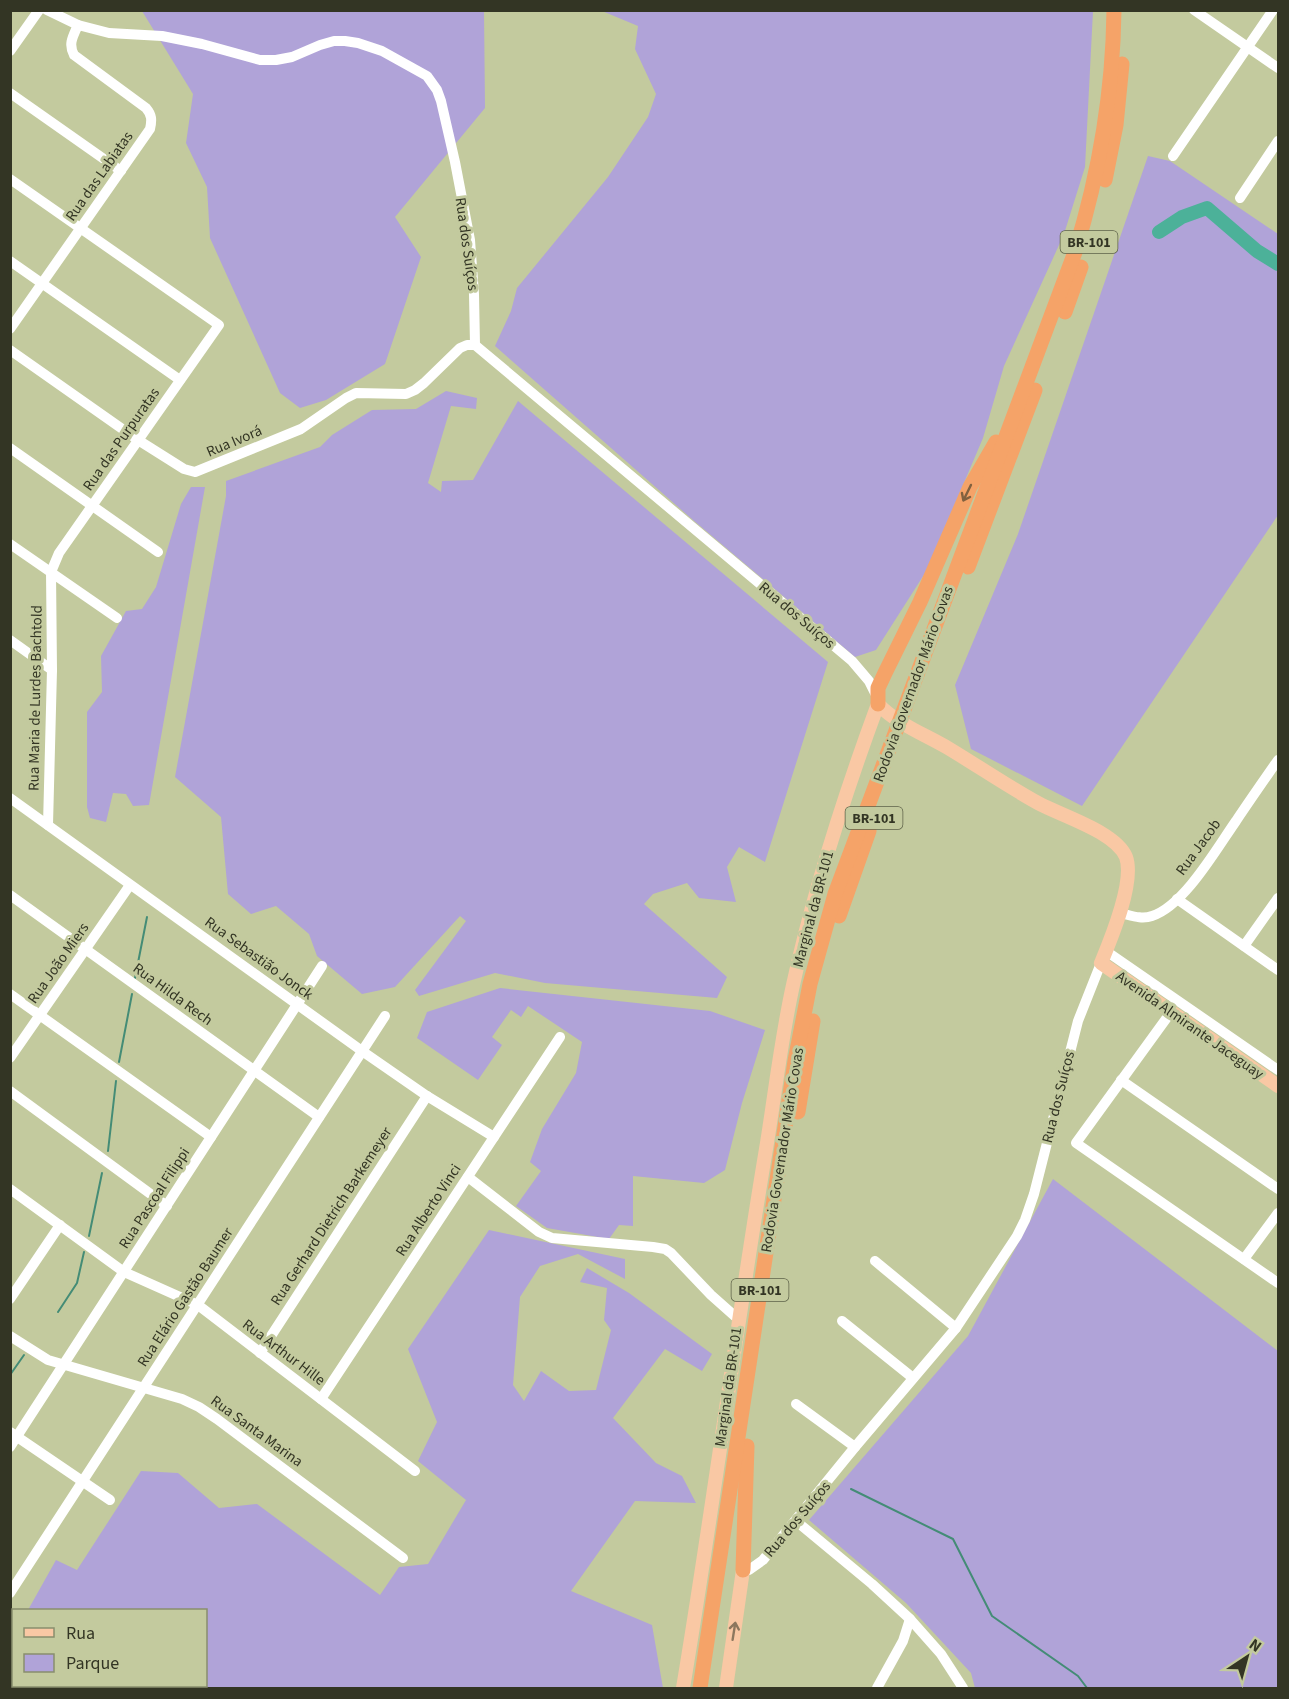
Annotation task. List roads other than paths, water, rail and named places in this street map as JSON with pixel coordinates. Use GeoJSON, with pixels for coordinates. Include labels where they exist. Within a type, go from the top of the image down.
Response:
{"type":"FeatureCollection","features":[{"type":"Feature","properties":{"kind":"highway","name":"Rodovia Governador Mário Covas"},"geometry":{"type":"LineString","coordinates":[[700,1689],[795,1061],[818,953],[835,894],[901,731],[1068,274],[1091,198],[1108,106],[1112,72],[1114,10]]}},
{"type":"Feature","properties":{"kind":"highway","name":"Rodovia Governador Mário Covas"},"geometry":{"type":"LineString","coordinates":[[907,715],[1074,289],[1092,234],[1116,125],[1124,10]]}},
{"type":"Feature","properties":{"kind":"highway"},"geometry":{"type":"LineString","coordinates":[[878,704],[878,687],[921,602],[970,487],[1018,406]]}},
{"type":"Feature","properties":{"kind":"highway","name":"Rodovia Governador Mário Covas"},"geometry":{"type":"LineString","coordinates":[[711,1689],[816,1002],[843,902],[901,731]]}},
{"type":"Feature","properties":{"kind":"highway"},"geometry":{"type":"LineString","coordinates":[[743,1570],[747,1446]]}},
{"type":"Feature","properties":{"kind":"main road","name":"Rua dos Suíços"},"geometry":{"type":"LineString","coordinates":[[878,704],[891,717],[950,749],[1010,787],[1102,833],[1117,843],[1125,855],[1128,869],[1127,881],[1120,913],[1104,957]]}},
{"type":"Feature","properties":{"kind":"main road","name":"Marginal da BR-101"},"geometry":{"type":"LineString","coordinates":[[683,1689],[778,1060],[793,985],[816,893],[837,822],[878,704]]}},
{"type":"Feature","properties":{"kind":"main road","name":"Avenida Almirante Jaceguay"},"geometry":{"type":"LineString","coordinates":[[1104,957],[1171,1012],[1278,1086]]}},
{"type":"Feature","properties":{"kind":"main road"},"geometry":{"type":"LineString","coordinates":[[726,1689],[743,1570]]}},
{"type":"Feature","properties":{"kind":"street"},"geometry":{"type":"LineString","coordinates":[[10,51],[39,10]]}},
{"type":"Feature","properties":{"kind":"street","name":"Rua dos Suíços"},"geometry":{"type":"LineString","coordinates":[[47,10],[78,25],[109,33],[162,36],[260,60],[292,57],[334,41],[358,43],[382,51],[427,76],[437,90],[441,101],[470,240],[475,345],[864,673],[873,687],[878,704]]}},
{"type":"Feature","properties":{"kind":"street"},"geometry":{"type":"LineString","coordinates":[[1194,10],[1278,68]]}},
{"type":"Feature","properties":{"kind":"street"},"geometry":{"type":"LineString","coordinates":[[1173,156],[1273,10]]}},
{"type":"Feature","properties":{"kind":"street","name":"Rua das Labiatas"},"geometry":{"type":"LineString","coordinates":[[10,329],[150,129],[152,121],[151,114],[146,108],[74,55],[70,49],[71,41],[78,25]]}},
{"type":"Feature","properties":{"kind":"street"},"geometry":{"type":"LineString","coordinates":[[10,93],[121,171]]}},
{"type":"Feature","properties":{"kind":"street"},"geometry":{"type":"LineString","coordinates":[[1240,198],[1278,141]]}},
{"type":"Feature","properties":{"kind":"street"},"geometry":{"type":"LineString","coordinates":[[10,179],[81,228]]}},
{"type":"Feature","properties":{"kind":"street","name":"Rua das Purpuratas"},"geometry":{"type":"LineString","coordinates":[[51,572],[59,553],[219,325],[81,228]]}},
{"type":"Feature","properties":{"kind":"street"},"geometry":{"type":"LineString","coordinates":[[10,261],[180,380]]}},
{"type":"Feature","properties":{"kind":"street","name":"Rua Ivorá"},"geometry":{"type":"LineString","coordinates":[[10,350],[138,440],[184,469],[195,472],[301,429],[357,393],[405,393],[415,390],[460,348],[475,345]]}},
{"type":"Feature","properties":{"kind":"street"},"geometry":{"type":"LineString","coordinates":[[10,448],[158,552]]}},
{"type":"Feature","properties":{"kind":"street"},"geometry":{"type":"LineString","coordinates":[[10,544],[117,618]]}},
{"type":"Feature","properties":{"kind":"street","name":"Rua Maria de Lurdes Bachtold"},"geometry":{"type":"LineString","coordinates":[[48,825],[52,670],[51,572]]}},
{"type":"Feature","properties":{"kind":"street"},"geometry":{"type":"LineString","coordinates":[[10,640],[52,670]]}},
{"type":"Feature","properties":{"kind":"street"},"geometry":{"type":"LineString","coordinates":[[864,673],[885,673]]}},
{"type":"Feature","properties":{"kind":"street","name":"Rua Jacob"},"geometry":{"type":"LineString","coordinates":[[1120,913],[1140,918],[1150,917],[1177,899],[1208,863],[1274,774],[1278,760]]}},
{"type":"Feature","properties":{"kind":"street","name":"Rua Sebastião Jonck"},"geometry":{"type":"LineString","coordinates":[[10,798],[362,1051],[427,1096],[494,1137]]}},
{"type":"Feature","properties":{"kind":"street","name":"Rua João Miers"},"geometry":{"type":"LineString","coordinates":[[10,1058],[130,885]]}},
{"type":"Feature","properties":{"kind":"street","name":"Rua Hilda Rech"},"geometry":{"type":"LineString","coordinates":[[10,895],[319,1118]]}},
{"type":"Feature","properties":{"kind":"street"},"geometry":{"type":"LineString","coordinates":[[1244,946],[1278,898]]}},
{"type":"Feature","properties":{"kind":"street"},"geometry":{"type":"LineString","coordinates":[[1177,899],[1278,970]]}},
{"type":"Feature","properties":{"kind":"street","name":"Rua dos Suíços"},"geometry":{"type":"LineString","coordinates":[[743,1570],[749,1570],[763,1560],[956,1328],[1017,1236],[1031,1207],[1075,1030],[1104,957]]}},
{"type":"Feature","properties":{"kind":"street","name":"Avenida Almirante Jaceguay"},"geometry":{"type":"LineString","coordinates":[[1104,957],[1278,1070]]}},
{"type":"Feature","properties":{"kind":"street","name":"Rua Pascoal Filippi"},"geometry":{"type":"LineString","coordinates":[[10,1447],[14,1434],[63,1365],[322,966]]}},
{"type":"Feature","properties":{"kind":"street"},"geometry":{"type":"LineString","coordinates":[[10,994],[211,1137]]}},
{"type":"Feature","properties":{"kind":"street"},"geometry":{"type":"LineString","coordinates":[[1171,1012],[1076,1143],[1278,1283]]}},
{"type":"Feature","properties":{"kind":"street","name":"Rua Elário Gastão Baumer"},"geometry":{"type":"LineString","coordinates":[[10,1593],[385,1016]]}},
{"type":"Feature","properties":{"kind":"street","name":"Rua Alberto Vinci"},"geometry":{"type":"LineString","coordinates":[[321,1399],[560,1037]]}},
{"type":"Feature","properties":{"kind":"street"},"geometry":{"type":"LineString","coordinates":[[1121,1080],[1278,1189]]}},
{"type":"Feature","properties":{"kind":"street"},"geometry":{"type":"LineString","coordinates":[[10,1091],[167,1206]]}},
{"type":"Feature","properties":{"kind":"street","name":"Rua Gerhard Dietrich Barkemeyer"},"geometry":{"type":"LineString","coordinates":[[260,1353],[427,1096]]}},
{"type":"Feature","properties":{"kind":"street"},"geometry":{"type":"LineString","coordinates":[[468,1177],[539,1232],[552,1238],[665,1249],[677,1257],[711,1295],[738,1319]]}},
{"type":"Feature","properties":{"kind":"street","name":"Rua Arthur Hille"},"geometry":{"type":"LineString","coordinates":[[10,1190],[124,1272],[198,1305],[416,1471]]}},
{"type":"Feature","properties":{"kind":"street"},"geometry":{"type":"LineString","coordinates":[[1244,1260],[1278,1212]]}},
{"type":"Feature","properties":{"kind":"street"},"geometry":{"type":"LineString","coordinates":[[10,1299],[60,1226]]}},
{"type":"Feature","properties":{"kind":"street"},"geometry":{"type":"LineString","coordinates":[[875,1261],[956,1328]]}},
{"type":"Feature","properties":{"kind":"street"},"geometry":{"type":"LineString","coordinates":[[842,1321],[913,1378]]}},
{"type":"Feature","properties":{"kind":"street","name":"Rua Santa Marina"},"geometry":{"type":"LineString","coordinates":[[10,1336],[40,1357],[182,1399],[207,1412],[403,1558]]}},
{"type":"Feature","properties":{"kind":"street"},"geometry":{"type":"LineString","coordinates":[[796,1404],[855,1447]]}},
{"type":"Feature","properties":{"kind":"street"},"geometry":{"type":"LineString","coordinates":[[14,1434],[110,1500]]}},
{"type":"Feature","properties":{"kind":"street"},"geometry":{"type":"LineString","coordinates":[[796,1521],[910,1619],[941,1654],[963,1689]]}},
{"type":"Feature","properties":{"kind":"street"},"geometry":{"type":"LineString","coordinates":[[877,1689],[903,1641],[910,1619]]}},
{"type":"Feature","properties":{"kind":"waterway"},"geometry":{"type":"LineString","coordinates":[[1159,232],[1182,217],[1207,208],[1257,251],[1278,264]]}},
{"type":"Feature","properties":{"kind":"waterway"},"geometry":{"type":"LineString","coordinates":[[135,978],[147,917]]}},
{"type":"Feature","properties":{"kind":"waterway"},"geometry":{"type":"LineString","coordinates":[[119,1062],[132,994]]}},
{"type":"Feature","properties":{"kind":"waterway"},"geometry":{"type":"LineString","coordinates":[[108,1151],[116,1081]]}},
{"type":"Feature","properties":{"kind":"waterway"},"geometry":{"type":"LineString","coordinates":[[89,1236],[102,1173]]}},
{"type":"Feature","properties":{"kind":"waterway"},"geometry":{"type":"LineString","coordinates":[[58,1312],[77,1283],[84,1252]]}},
{"type":"Feature","properties":{"kind":"waterway"},"geometry":{"type":"LineString","coordinates":[[10,1375],[24,1355]]}},
{"type":"Feature","properties":{"kind":"waterway"},"geometry":{"type":"LineString","coordinates":[[851,1489],[953,1539],[992,1616],[1078,1676],[1087,1688]]}}]}
